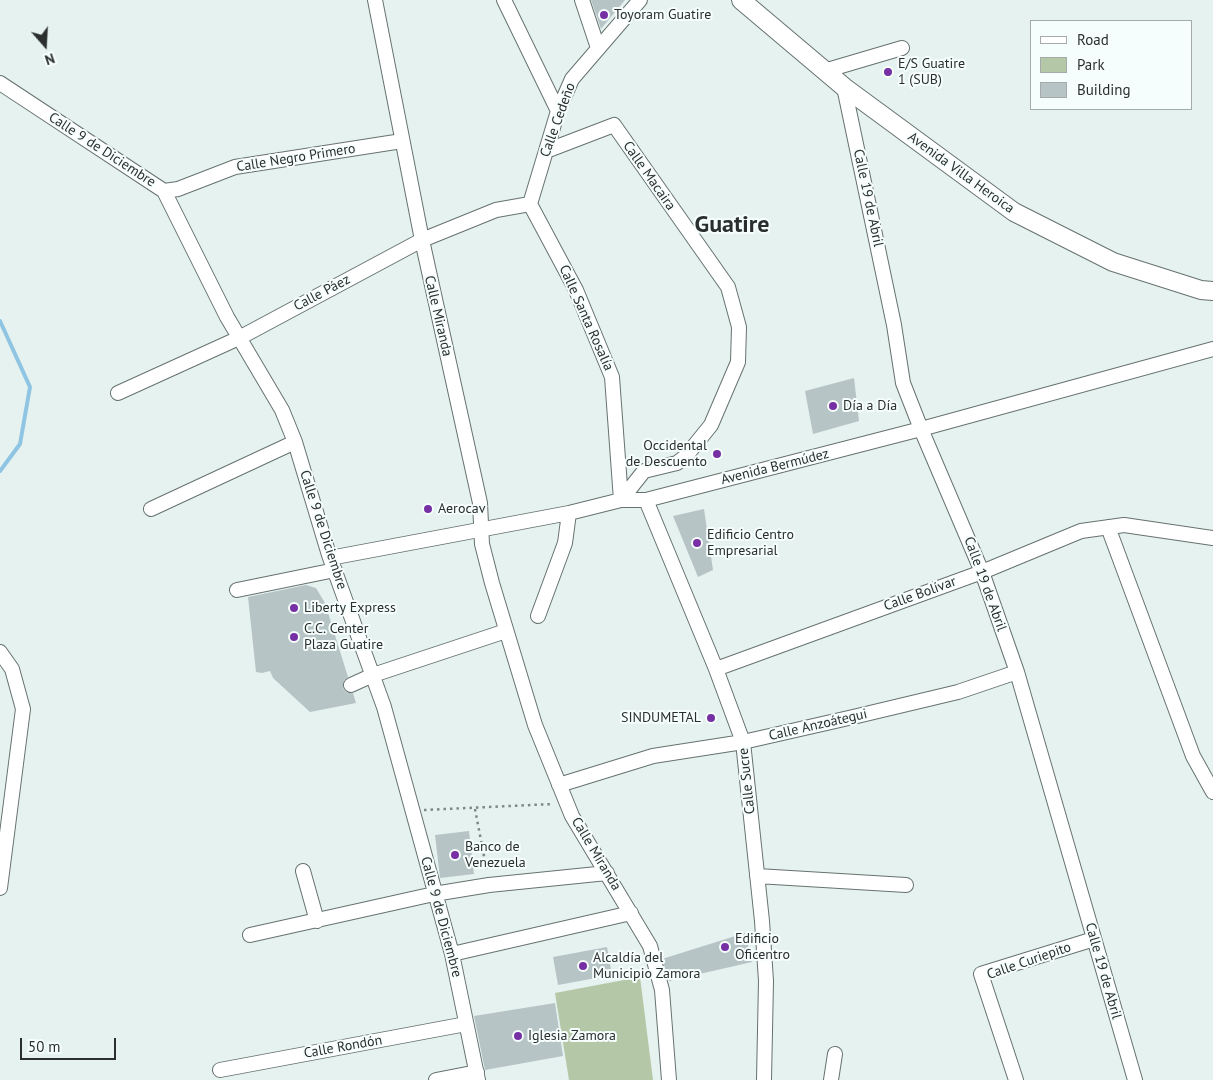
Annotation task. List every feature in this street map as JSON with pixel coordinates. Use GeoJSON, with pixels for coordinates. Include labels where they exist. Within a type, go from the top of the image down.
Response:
{"type":"FeatureCollection","features":[{"type":"Feature","properties":{"kind":"main road","name":"Avenida Villa Heroica"},"geometry":{"type":"LineString","coordinates":[[740,0],[844,87],[1014,212],[1113,262],[1201,290],[1213,290]]}},
{"type":"Feature","properties":{"kind":"street","name":"Calle Miranda"},"geometry":{"type":"LineString","coordinates":[[375,0],[422,240],[480,503],[484,552],[535,725],[572,816],[650,946],[662,990],[669,1080]]}},
{"type":"Feature","properties":{"kind":"street"},"geometry":{"type":"LineString","coordinates":[[504,0],[558,111]]}},
{"type":"Feature","properties":{"kind":"street"},"geometry":{"type":"LineString","coordinates":[[582,0],[598,48]]}},
{"type":"Feature","properties":{"kind":"street","name":"Calle Cedeño"},"geometry":{"type":"LineString","coordinates":[[530,204],[558,111],[572,79],[640,0]]}},
{"type":"Feature","properties":{"kind":"street"},"geometry":{"type":"LineString","coordinates":[[824,71],[902,48]]}},
{"type":"Feature","properties":{"kind":"street","name":"Calle 9 de Diciembre"},"geometry":{"type":"LineString","coordinates":[[0,83],[164,191],[239,338],[282,410],[295,442],[332,564],[384,707],[452,954],[478,1076]]}},
{"type":"Feature","properties":{"kind":"street","name":"Calle 19 de Abril"},"geometry":{"type":"LineString","coordinates":[[844,87],[894,324],[903,383],[920,429],[982,572],[1017,672],[1136,1080]]}},
{"type":"Feature","properties":{"kind":"street","name":"Calle Macaira"},"geometry":{"type":"LineString","coordinates":[[546,151],[614,125],[728,287],[739,327],[738,362],[711,426],[686,456],[677,463],[644,471],[621,500]]}},
{"type":"Feature","properties":{"kind":"street","name":"Calle Negro Primero"},"geometry":{"type":"LineString","coordinates":[[164,191],[178,189],[235,167],[402,141]]}},
{"type":"Feature","properties":{"kind":"street","name":"Calle Páez"},"geometry":{"type":"LineString","coordinates":[[118,393],[239,338],[422,240],[496,210],[530,204]]}},
{"type":"Feature","properties":{"kind":"street","name":"Calle Santa Rosalía"},"geometry":{"type":"LineString","coordinates":[[530,204],[576,290],[612,377],[621,500]]}},
{"type":"Feature","properties":{"kind":"street","name":"Avenida Bermúdez"},"geometry":{"type":"LineString","coordinates":[[237,590],[332,564],[481,528],[569,513],[621,500],[646,500],[920,429],[1213,349]]}},
{"type":"Feature","properties":{"kind":"street"},"geometry":{"type":"LineString","coordinates":[[151,508],[295,442]]}},
{"type":"Feature","properties":{"kind":"street","name":"Calle Sucre"},"geometry":{"type":"LineString","coordinates":[[646,500],[716,669],[743,742],[766,981],[764,1080]]}},
{"type":"Feature","properties":{"kind":"street"},"geometry":{"type":"LineString","coordinates":[[538,616],[565,543],[569,513]]}},
{"type":"Feature","properties":{"kind":"street","name":"Calle Bolívar"},"geometry":{"type":"LineString","coordinates":[[716,669],[982,572],[1081,531],[1124,525],[1213,538]]}},
{"type":"Feature","properties":{"kind":"street"},"geometry":{"type":"LineString","coordinates":[[1108,527],[1193,756],[1213,792]]}},
{"type":"Feature","properties":{"kind":"street"},"geometry":{"type":"LineString","coordinates":[[351,685],[372,675],[506,631]]}},
{"type":"Feature","properties":{"kind":"street"},"geometry":{"type":"LineString","coordinates":[[0,652],[12,669],[23,709],[0,888]]}},
{"type":"Feature","properties":{"kind":"street","name":"Calle Anzoátegui"},"geometry":{"type":"LineString","coordinates":[[559,784],[653,756],[743,742],[958,692],[1017,672]]}},
{"type":"Feature","properties":{"kind":"street"},"geometry":{"type":"LineString","coordinates":[[303,871],[317,921]]}},
{"type":"Feature","properties":{"kind":"street"},"geometry":{"type":"LineString","coordinates":[[250,935],[434,894],[607,873]]}},
{"type":"Feature","properties":{"kind":"street"},"geometry":{"type":"LineString","coordinates":[[757,876],[906,885]]}},
{"type":"Feature","properties":{"kind":"street"},"geometry":{"type":"LineString","coordinates":[[452,954],[631,913]]}},
{"type":"Feature","properties":{"kind":"street","name":"Calle Curiepito"},"geometry":{"type":"LineString","coordinates":[[1016,1080],[981,974],[1094,939]]}},
{"type":"Feature","properties":{"kind":"street","name":"Calle Rondón"},"geometry":{"type":"LineString","coordinates":[[220,1070],[466,1024]]}},
{"type":"Feature","properties":{"kind":"street"},"geometry":{"type":"LineString","coordinates":[[831,1080],[835,1054]]}},
{"type":"Feature","properties":{"kind":"street"},"geometry":{"type":"LineString","coordinates":[[436,1080],[478,1076]]}},
{"type":"Feature","properties":{"kind":"path"},"geometry":{"type":"LineString","coordinates":[[411,810],[475,809],[535,804],[568,805]]}},
{"type":"Feature","properties":{"kind":"path"},"geometry":{"type":"LineString","coordinates":[[475,809],[490,886]]}},
{"type":"Feature","properties":{"kind":"green space"},"geometry":{"type":"Polygon","coordinates":[[[640,977],[653,1080],[569,1080],[555,993],[640,977]]]}},
{"type":"Feature","properties":{"kind":"building","name":"Toyoram Guatire"},"geometry":{"type":"Polygon","coordinates":[[[591,0],[625,0],[601,29],[591,0]]]}},
{"type":"Feature","properties":{"kind":"building","name":"Día a Día"},"geometry":{"type":"Polygon","coordinates":[[[854,378],[859,421],[813,434],[805,391],[854,378]]]}},
{"type":"Feature","properties":{"kind":"building","name":"Edificio Centro Empresarial"},"geometry":{"type":"Polygon","coordinates":[[[704,509],[713,570],[698,577],[673,516],[704,509]]]}},
{"type":"Feature","properties":{"kind":"building","name":"C.C. Center Plaza Guatire"},"geometry":{"type":"Polygon","coordinates":[[[306,585],[316,588],[325,603],[348,677],[344,680],[343,688],[346,692],[353,693],[356,703],[310,712],[273,678],[270,671],[256,672],[248,597],[306,585]]]}},
{"type":"Feature","properties":{"kind":"building","name":"Banco de Venezuela"},"geometry":{"type":"Polygon","coordinates":[[[469,831],[474,874],[440,878],[435,835],[469,831]]]}},
{"type":"Feature","properties":{"kind":"building","name":"Edificio Oficentro"},"geometry":{"type":"Polygon","coordinates":[[[745,933],[752,962],[669,981],[662,959],[745,933]]]}},
{"type":"Feature","properties":{"kind":"building","name":"Alcaldía del Municipio Zamora"},"geometry":{"type":"Polygon","coordinates":[[[607,947],[612,975],[558,985],[553,957],[607,947]]]}},
{"type":"Feature","properties":{"kind":"building","name":"Iglesia Zamora"},"geometry":{"type":"Polygon","coordinates":[[[555,1003],[563,1056],[485,1070],[474,1016],[555,1003]]]}},
{"type":"Feature","properties":{"kind":"waterway"},"geometry":{"type":"LineString","coordinates":[[0,321],[30,387],[20,444],[0,471]]}},
{"type":"Feature","properties":{"kind":"place","name":"Toyoram Guatire"},"geometry":{"type":"Point","coordinates":[604,15]}},
{"type":"Feature","properties":{"kind":"place","name":"E/S Guatire 1 (SUB)"},"geometry":{"type":"Point","coordinates":[888,72]}},
{"type":"Feature","properties":{"kind":"place","name":"Día a Día"},"geometry":{"type":"Point","coordinates":[833,406]}},
{"type":"Feature","properties":{"kind":"place","name":"Occidental de Descuento"},"geometry":{"type":"Point","coordinates":[717,454]}},
{"type":"Feature","properties":{"kind":"place","name":"Aerocav"},"geometry":{"type":"Point","coordinates":[428,509]}},
{"type":"Feature","properties":{"kind":"place","name":"Edificio Centro Empresarial"},"geometry":{"type":"Point","coordinates":[697,543]}},
{"type":"Feature","properties":{"kind":"place","name":"Liberty Express"},"geometry":{"type":"Point","coordinates":[294,608]}},
{"type":"Feature","properties":{"kind":"place","name":"C.C. Center Plaza Guatire"},"geometry":{"type":"Point","coordinates":[294,637]}},
{"type":"Feature","properties":{"kind":"place","name":"SINDUMETAL"},"geometry":{"type":"Point","coordinates":[711,718]}},
{"type":"Feature","properties":{"kind":"place","name":"Banco de Venezuela"},"geometry":{"type":"Point","coordinates":[455,855]}},
{"type":"Feature","properties":{"kind":"place","name":"Edificio Oficentro"},"geometry":{"type":"Point","coordinates":[725,947]}},
{"type":"Feature","properties":{"kind":"place","name":"Alcaldía del Municipio Zamora"},"geometry":{"type":"Point","coordinates":[583,966]}},
{"type":"Feature","properties":{"kind":"place","name":"Iglesia Zamora"},"geometry":{"type":"Point","coordinates":[518,1036]}},
{"type":"Feature","properties":{"kind":"district","name":"Guatire"},"geometry":{"type":"Point","coordinates":[732,225]}}]}
